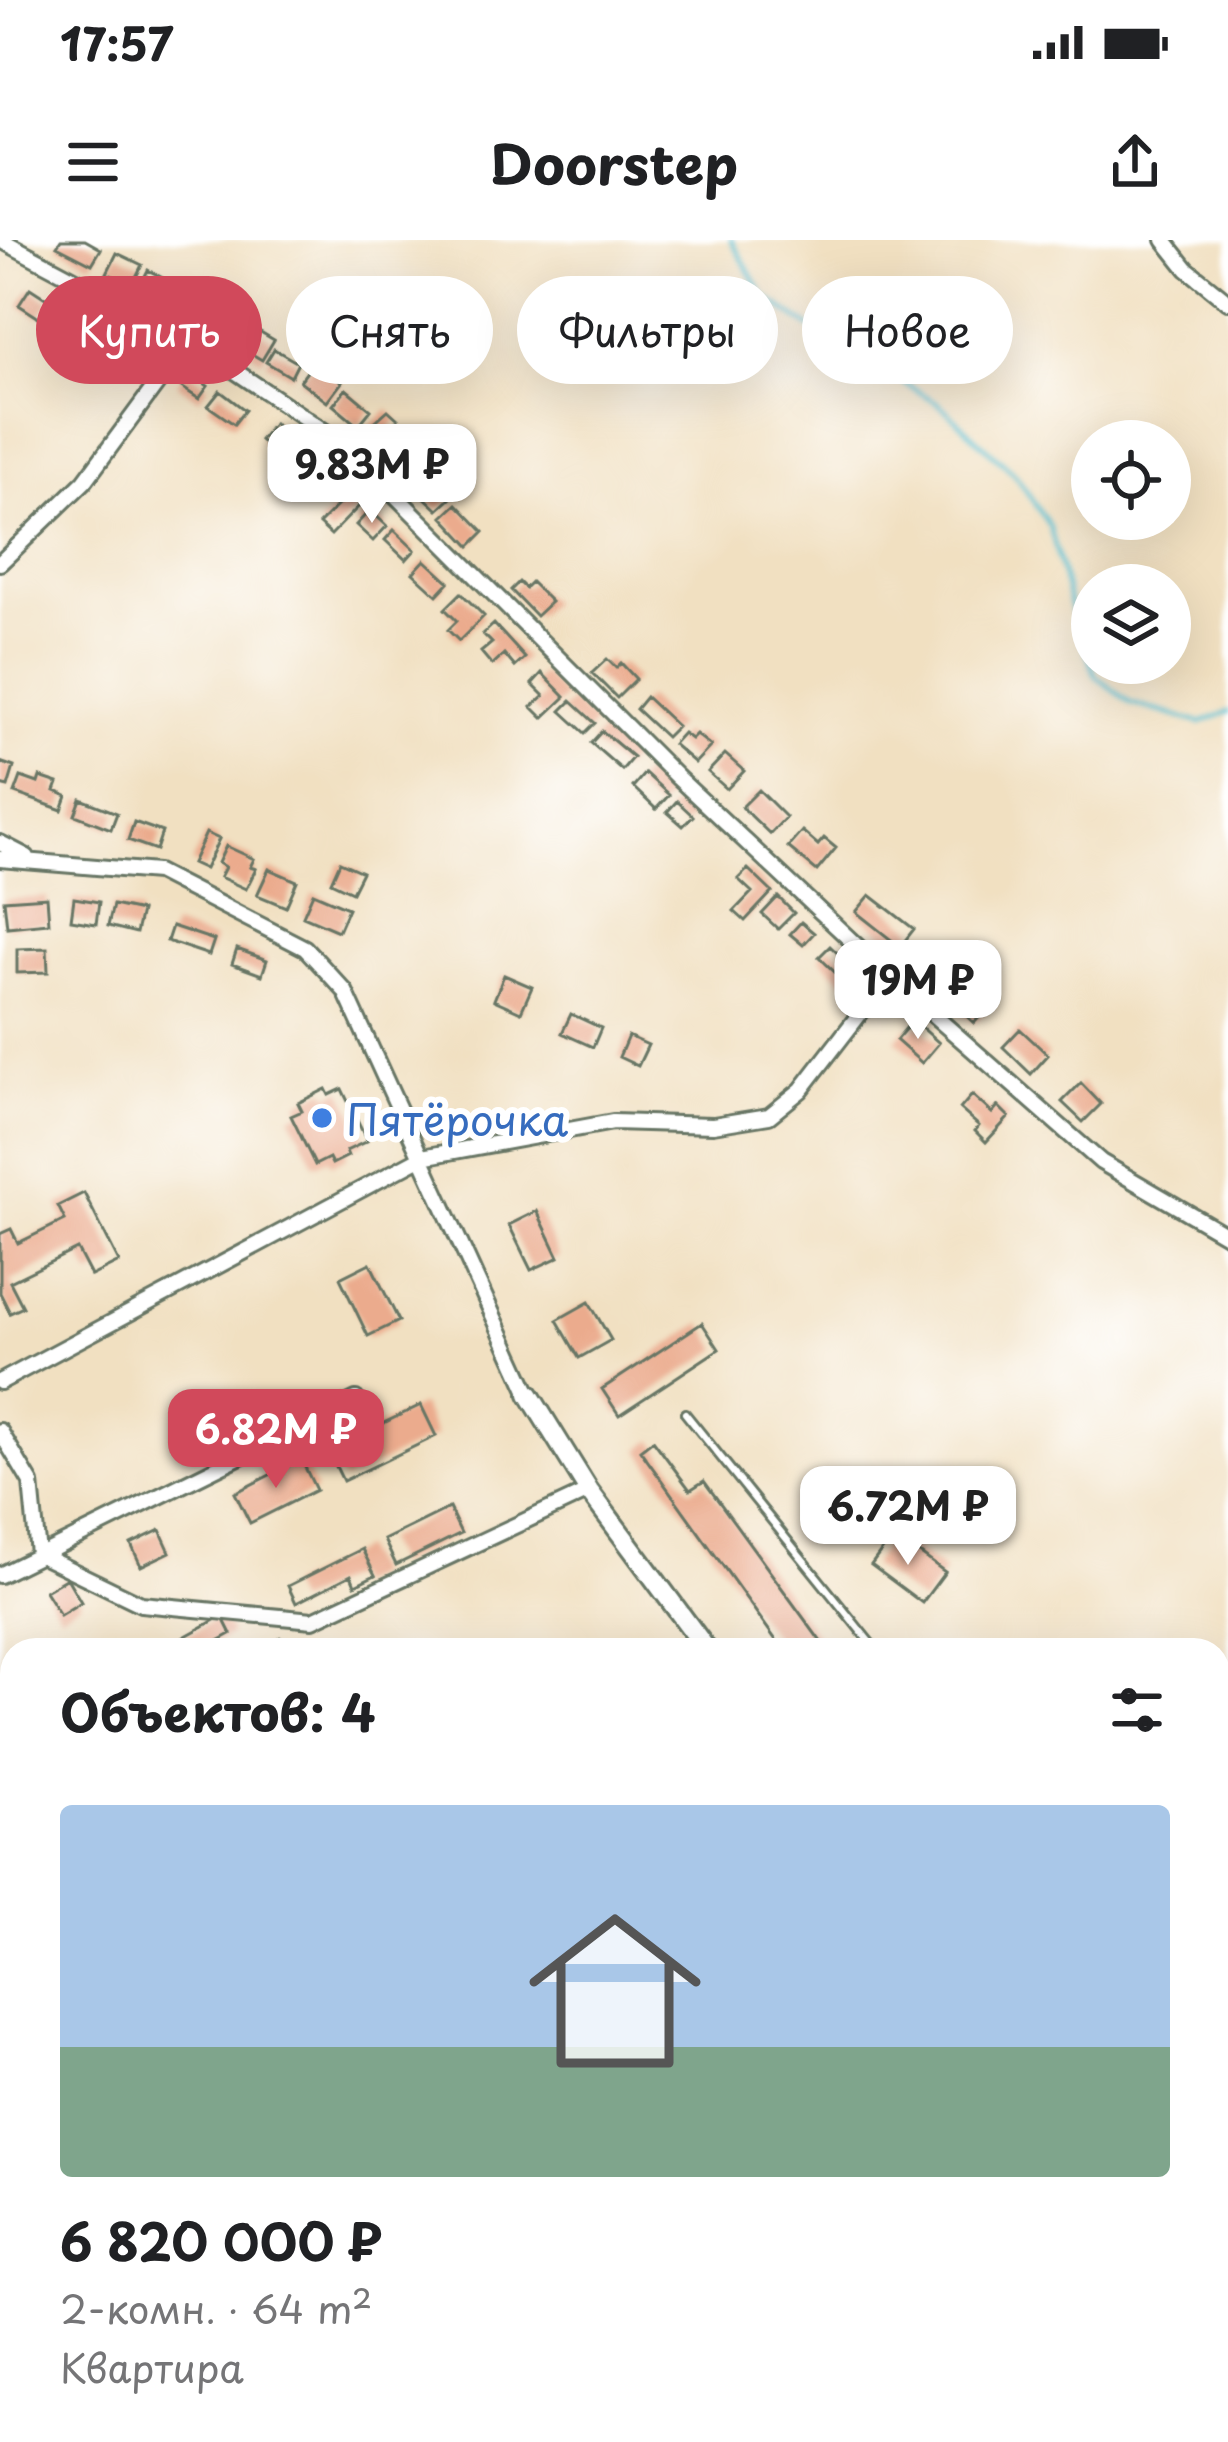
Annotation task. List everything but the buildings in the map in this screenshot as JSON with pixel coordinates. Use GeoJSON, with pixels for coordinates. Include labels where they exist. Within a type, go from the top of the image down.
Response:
{"type":"FeatureCollection","features":[{"type":"Feature","properties":{"kind":"street"},"geometry":{"type":"LineString","coordinates":[[1,240],[69,276]]}},
{"type":"Feature","properties":{"kind":"street"},"geometry":{"type":"LineString","coordinates":[[1164,240],[1187,269],[1228,302]]}},
{"type":"Feature","properties":{"kind":"street"},"geometry":{"type":"LineString","coordinates":[[0,563],[85,481],[157,384]]}},
{"type":"Feature","properties":{"kind":"street"},"geometry":{"type":"LineString","coordinates":[[254,384],[345,445],[678,778],[890,976],[1101,1162],[1228,1237]]}},
{"type":"Feature","properties":{"kind":"street"},"geometry":{"type":"LineString","coordinates":[[0,843],[32,860]]}},
{"type":"Feature","properties":{"kind":"street"},"geometry":{"type":"LineString","coordinates":[[0,859],[157,872],[305,948],[345,991],[529,1394],[589,1491],[698,1638]]}},
{"type":"Feature","properties":{"kind":"street"},"geometry":{"type":"LineString","coordinates":[[0,1382],[422,1156],[613,1122],[713,1125],[769,1116],[801,1090],[890,976]]}},
{"type":"Feature","properties":{"kind":"street"},"geometry":{"type":"LineString","coordinates":[[0,1575],[356,1399]]}},
{"type":"Feature","properties":{"kind":"street"},"geometry":{"type":"LineString","coordinates":[[0,1431],[31,1483],[38,1554]]}},
{"type":"Feature","properties":{"kind":"street"},"geometry":{"type":"LineString","coordinates":[[38,1554],[141,1604],[314,1620],[589,1491]]}},
{"type":"Feature","properties":{"kind":"lane"},"geometry":{"type":"LineString","coordinates":[[685,1413],[867,1638]]}},
{"type":"Feature","properties":{"kind":"path"},"geometry":{"type":"LineString","coordinates":[[280,1638],[314,1620]]}},
{"type":"Feature","properties":{"kind":"waterway"},"geometry":{"type":"LineString","coordinates":[[731,240],[764,296],[837,346],[937,402],[1015,474],[1050,527],[1073,617],[1096,676],[1130,703],[1201,723],[1228,712]]}},
{"type":"Feature","properties":{"kind":"place","name":"Пятёрочка"},"geometry":{"type":"Point","coordinates":[322,1118]}}]}
